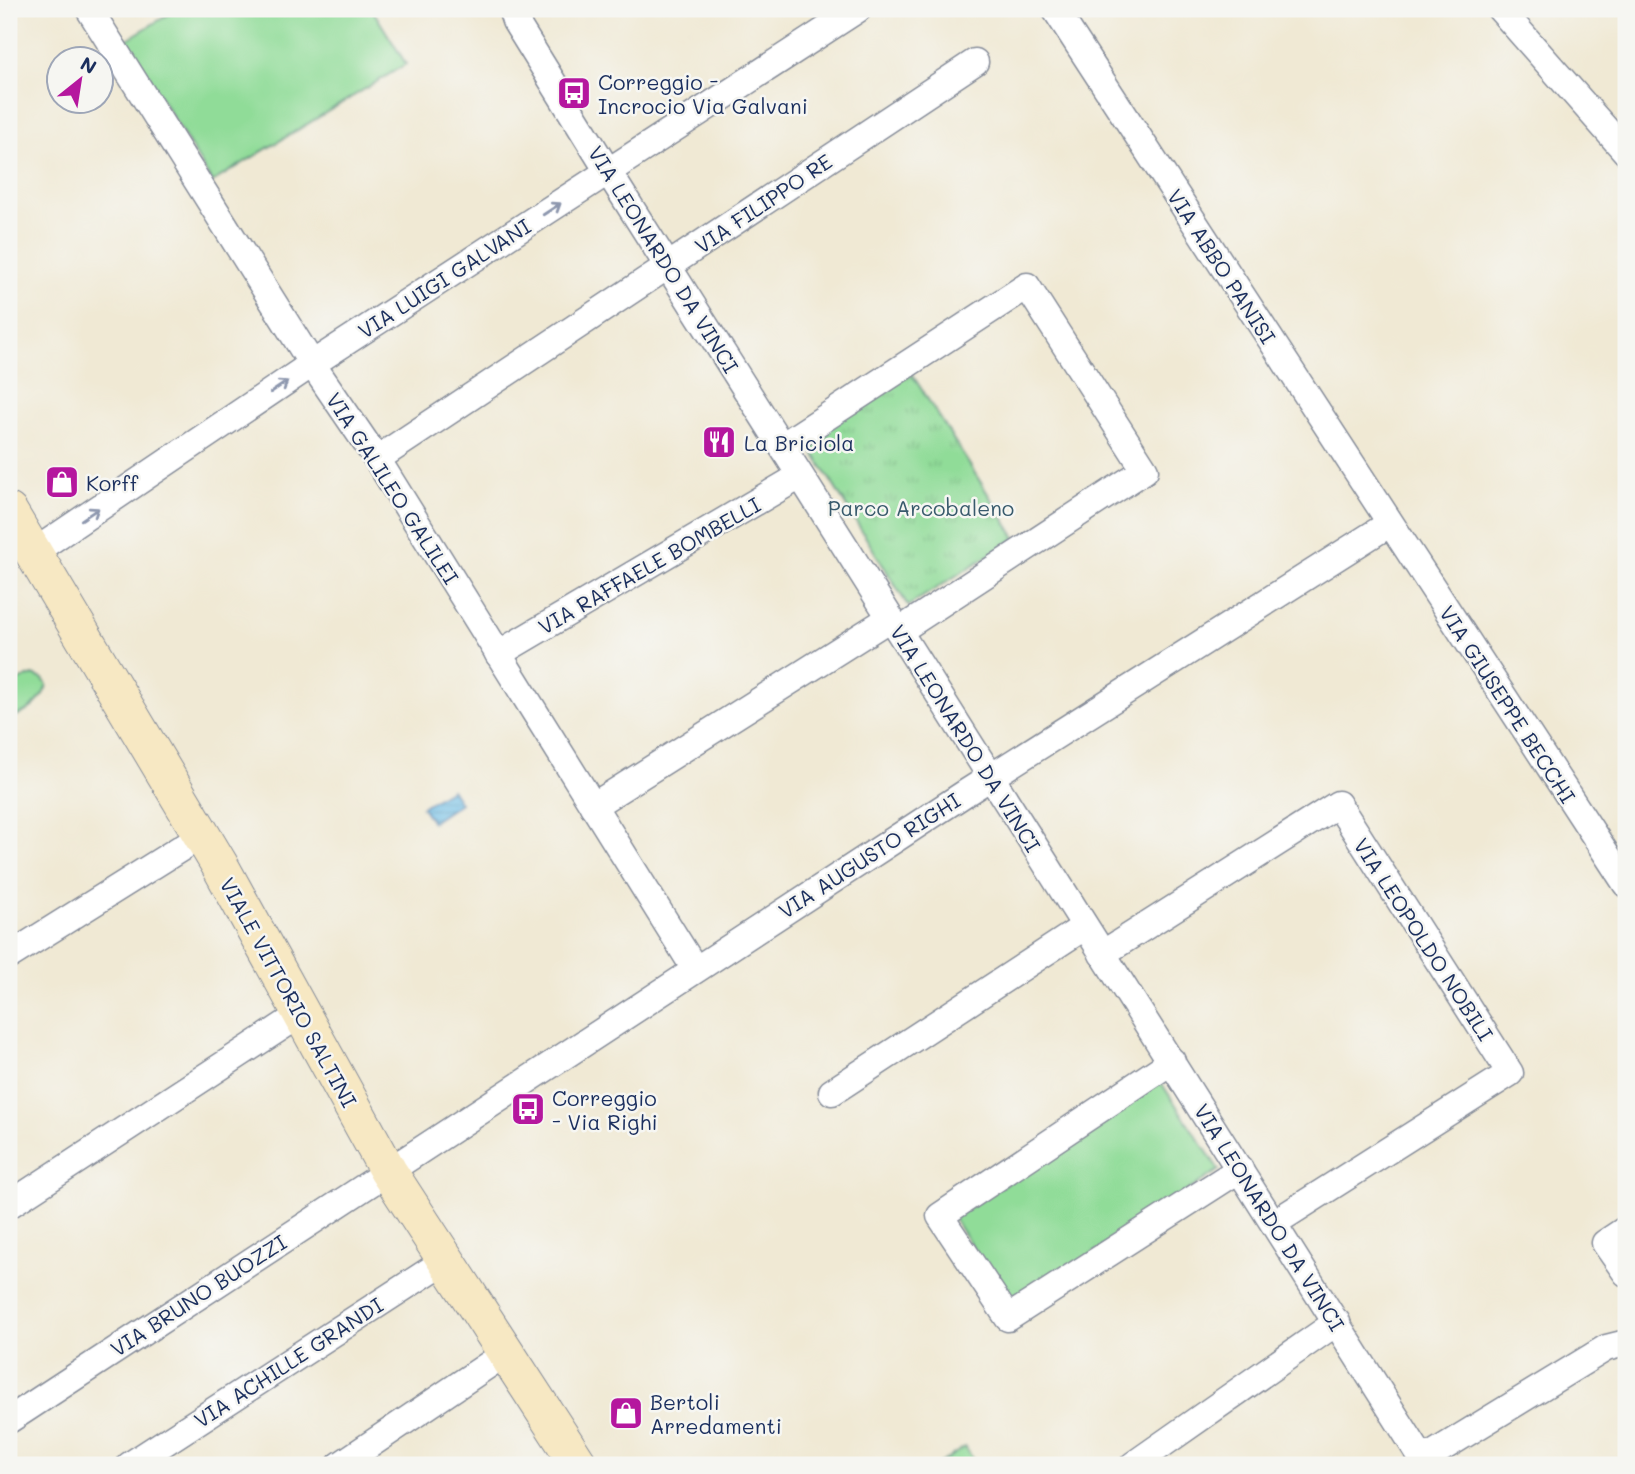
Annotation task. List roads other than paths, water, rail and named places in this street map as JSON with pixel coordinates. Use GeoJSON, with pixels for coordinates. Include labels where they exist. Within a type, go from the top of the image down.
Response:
{"type":"FeatureCollection","features":[{"type":"Feature","properties":{"kind":"street","name":"VIA GALILEO GALILEI"},"geometry":{"type":"LineString","coordinates":[[89,9],[312,364],[377,459],[695,969]]}},
{"type":"Feature","properties":{"kind":"street","name":"VIA LUIGI GALVANI"},"geometry":{"type":"LineString","coordinates":[[34,552],[312,364],[858,9]]}},
{"type":"Feature","properties":{"kind":"street","name":"VIA ABBO PANISI"},"geometry":{"type":"LineString","coordinates":[[1055,9],[1389,524]]}},
{"type":"Feature","properties":{"kind":"street"},"geometry":{"type":"LineString","coordinates":[[1500,9],[1626,152]]}},
{"type":"Feature","properties":{"kind":"street","name":"VIA LEONARDO DA VINCI"},"geometry":{"type":"LineString","coordinates":[[520,12],[609,173],[1084,927],[1338,1322],[1424,1463]]}},
{"type":"Feature","properties":{"kind":"street","name":"VIA FILIPPO RE"},"geometry":{"type":"LineString","coordinates":[[377,459],[975,62]]}},
{"type":"Feature","properties":{"kind":"street"},"geometry":{"type":"LineString","coordinates":[[593,806],[1145,470],[1027,286],[782,446]]}},
{"type":"Feature","properties":{"kind":"street","name":"VIA RAFFAELE BOMBELLI"},"geometry":{"type":"LineString","coordinates":[[498,654],[800,476]]}},
{"type":"Feature","properties":{"kind":"street","name":"VIALE VITTORIO SALTINI"},"geometry":{"type":"LineString","coordinates":[[9,512],[202,835],[388,1171],[579,1465]]}},
{"type":"Feature","properties":{"kind":"street","name":"VIA AUGUSTO RIGHI"},"geometry":{"type":"LineString","coordinates":[[388,1171],[991,776],[1389,524]]}},
{"type":"Feature","properties":{"kind":"street","name":"VIA GIUSEPPE BECCHI"},"geometry":{"type":"LineString","coordinates":[[1389,524],[1626,884]]}},
{"type":"Feature","properties":{"kind":"street","name":"VIA LEOPOLDO NOBILI"},"geometry":{"type":"LineString","coordinates":[[1102,954],[1338,804],[1510,1073],[1274,1223]]}},
{"type":"Feature","properties":{"kind":"street"},"geometry":{"type":"LineString","coordinates":[[9,956],[202,835]]}},
{"type":"Feature","properties":{"kind":"street"},"geometry":{"type":"LineString","coordinates":[[832,1092],[1084,927]]}},
{"type":"Feature","properties":{"kind":"street"},"geometry":{"type":"LineString","coordinates":[[9,1205],[301,1014]]}},
{"type":"Feature","properties":{"kind":"street"},"geometry":{"type":"LineString","coordinates":[[1171,1061],[940,1216],[1008,1318],[1240,1169]]}},
{"type":"Feature","properties":{"kind":"street","name":"VIA BRUNO BUOZZI"},"geometry":{"type":"LineString","coordinates":[[9,1420],[388,1171]]}},
{"type":"Feature","properties":{"kind":"street"},"geometry":{"type":"LineString","coordinates":[[1626,1229],[1605,1243],[1626,1273]]}},
{"type":"Feature","properties":{"kind":"street","name":"VIA ACHILLE GRANDI"},"geometry":{"type":"LineString","coordinates":[[130,1465],[446,1260]]}},
{"type":"Feature","properties":{"kind":"street"},"geometry":{"type":"LineString","coordinates":[[1133,1465],[1338,1322]]}},
{"type":"Feature","properties":{"kind":"street"},"geometry":{"type":"LineString","coordinates":[[1424,1463],[1606,1348],[1626,1343]]}},
{"type":"Feature","properties":{"kind":"street"},"geometry":{"type":"LineString","coordinates":[[340,1465],[506,1353]]}},
{"type":"Feature","properties":{"kind":"water"},"geometry":{"type":"Polygon","coordinates":[[[451,789],[460,803],[432,822],[422,807],[451,789]]]}},
{"type":"Feature","properties":{"kind":"place","name":"Correggio - Incrocio Via Galvani"},"geometry":{"type":"Point","coordinates":[574,93]}},
{"type":"Feature","properties":{"kind":"place","name":"La Briciola"},"geometry":{"type":"Point","coordinates":[719,442]}},
{"type":"Feature","properties":{"kind":"place","name":"Korff"},"geometry":{"type":"Point","coordinates":[62,482]}},
{"type":"Feature","properties":{"kind":"place","name":"Correggio - Via Righi"},"geometry":{"type":"Point","coordinates":[528,1109]}},
{"type":"Feature","properties":{"kind":"place","name":"Bertoli Arredamenti"},"geometry":{"type":"Point","coordinates":[626,1413]}},
{"type":"Feature","properties":{"kind":"park label","name":"Parco Arcobaleno"},"geometry":{"type":"Point","coordinates":[921,507]}}]}
